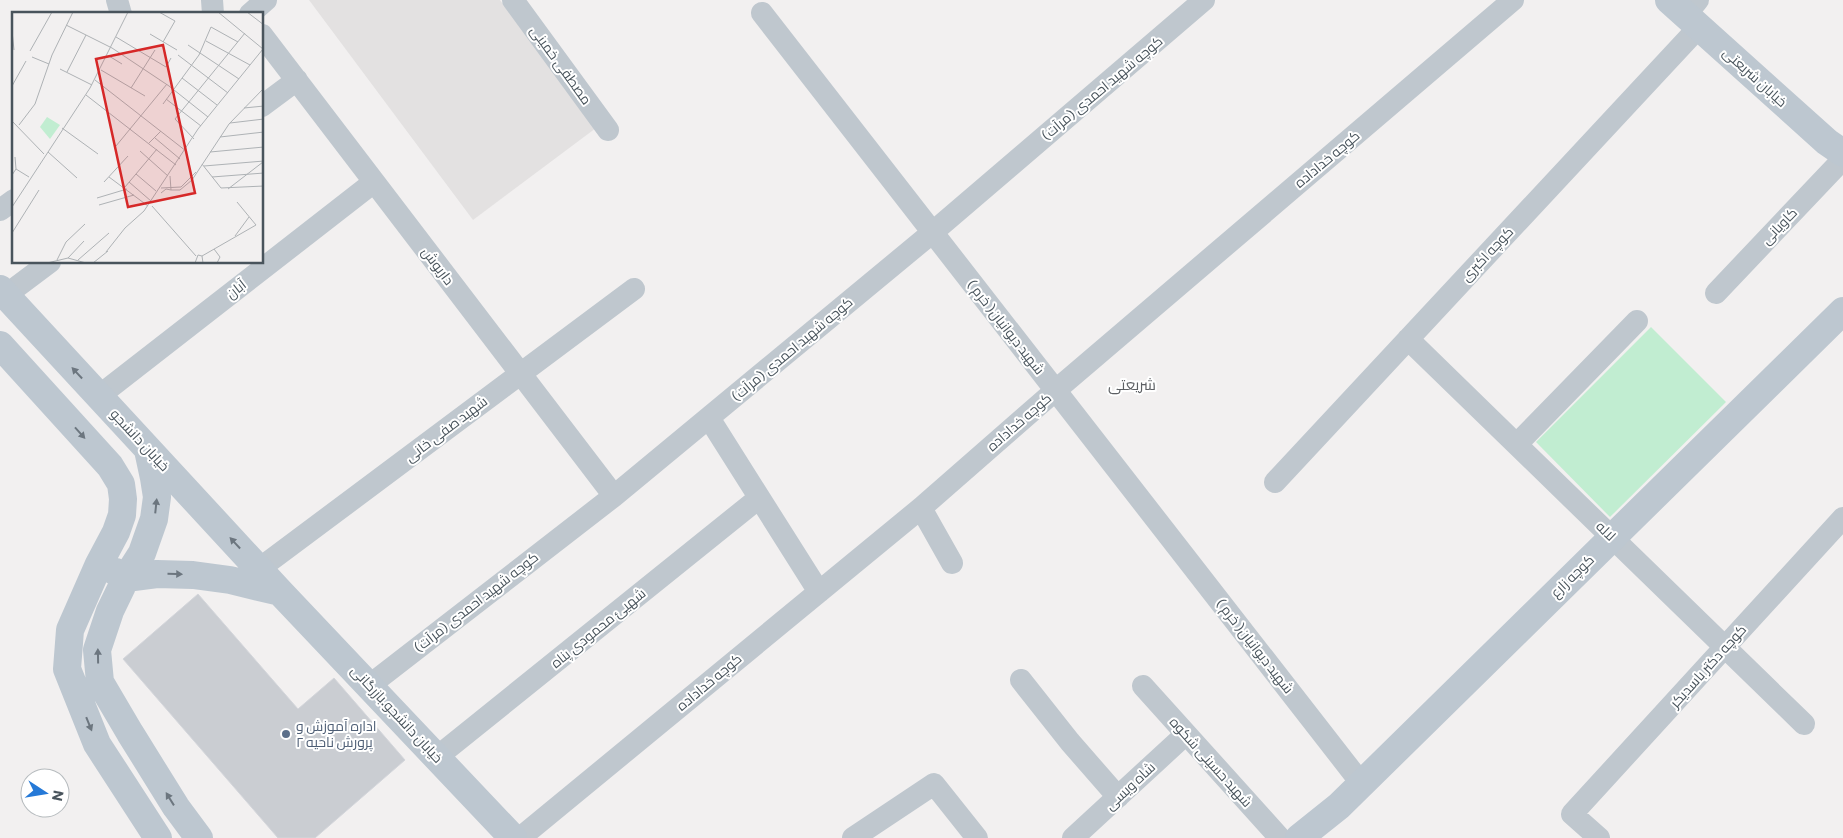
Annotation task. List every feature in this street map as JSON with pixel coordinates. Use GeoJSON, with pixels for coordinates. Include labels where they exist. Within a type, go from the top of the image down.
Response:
{"type":"FeatureCollection","features":[{"type":"Feature","properties":{"kind":"street"},"geometry":{"type":"LineString","coordinates":[[252,12],[266,0]]}},
{"type":"Feature","properties":{"kind":"street","name":"مصطفی خمینی"},"geometry":{"type":"LineString","coordinates":[[513,0],[608,130]]}},
{"type":"Feature","properties":{"kind":"street","name":"کوچه شهید احمدی (مرآت)"},"geometry":{"type":"LineString","coordinates":[[370,685],[614,496],[709,418],[933,232],[1204,0]]}},
{"type":"Feature","properties":{"kind":"street","name":"کوچه خداداده"},"geometry":{"type":"LineString","coordinates":[[520,838],[921,508],[1056,390],[1513,0]]}},
{"type":"Feature","properties":{"kind":"street","name":"خیابان شریعتی"},"geometry":{"type":"LineString","coordinates":[[1688,10],[1827,142],[1843,152]]}},
{"type":"Feature","properties":{"kind":"street","name":"کوچه اکبری"},"geometry":{"type":"LineString","coordinates":[[1275,482],[1408,339],[1688,10]]}},
{"type":"Feature","properties":{"kind":"street","name":"شهید دیوانیان( خرم )"},"geometry":{"type":"LineString","coordinates":[[762,13],[1361,783]]}},
{"type":"Feature","properties":{"kind":"street","name":"داریوش"},"geometry":{"type":"LineString","coordinates":[[264,38],[614,496]]}},
{"type":"Feature","properties":{"kind":"street"},"geometry":{"type":"LineString","coordinates":[[264,105],[297,80]]}},
{"type":"Feature","properties":{"kind":"street","name":"کاویانی"},"geometry":{"type":"LineString","coordinates":[[1716,293],[1843,159]]}},
{"type":"Feature","properties":{"kind":"street","name":"آبان"},"geometry":{"type":"LineString","coordinates":[[99,396],[374,182]]}},
{"type":"Feature","properties":{"kind":"street"},"geometry":{"type":"LineString","coordinates":[[0,210],[12,201]]}},
{"type":"Feature","properties":{"kind":"street"},"geometry":{"type":"LineString","coordinates":[[3,292],[47,264]]}},
{"type":"Feature","properties":{"kind":"street","name":"شهید صفی خانی"},"geometry":{"type":"LineString","coordinates":[[258,569],[634,290]]}},
{"type":"Feature","properties":{"kind":"street","name":"خیابان دانشجو"},"geometry":{"type":"LineString","coordinates":[[3,292],[280,592]]}},
{"type":"Feature","properties":{"kind":"street","name":"کوچه زارع"},"geometry":{"type":"LineString","coordinates":[[1299,838],[1339,806],[1843,311]]}},
{"type":"Feature","properties":{"kind":"street"},"geometry":{"type":"LineString","coordinates":[[1517,444],[1637,321]]}},
{"type":"Feature","properties":{"kind":"street","name":"لاله"},"geometry":{"type":"LineString","coordinates":[[1408,339],[1804,724]]}},
{"type":"Feature","properties":{"kind":"street"},"geometry":{"type":"LineString","coordinates":[[0,345],[110,466],[120,484],[124,499],[122,515],[116,532],[99,564],[70,630],[66,669],[98,744],[158,838]]}},
{"type":"Feature","properties":{"kind":"street"},"geometry":{"type":"LineString","coordinates":[[709,418],[819,592]]}},
{"type":"Feature","properties":{"kind":"street"},"geometry":{"type":"LineString","coordinates":[[147,449],[157,498],[154,519],[142,553],[126,578],[110,611],[97,650],[100,682],[176,807],[199,838]]}},
{"type":"Feature","properties":{"kind":"street","name":"شهیئ محمودی پناه"},"geometry":{"type":"LineString","coordinates":[[437,757],[759,498]]}},
{"type":"Feature","properties":{"kind":"street"},"geometry":{"type":"LineString","coordinates":[[921,508],[952,563]]}},
{"type":"Feature","properties":{"kind":"street","name":"کوچه دکتر باسدیکر"},"geometry":{"type":"LineString","coordinates":[[1599,838],[1572,814],[1843,518]]}},
{"type":"Feature","properties":{"kind":"street"},"geometry":{"type":"LineString","coordinates":[[99,564],[126,578],[157,574],[193,575],[230,580],[280,592]]}},
{"type":"Feature","properties":{"kind":"street","name":"خیابان دانشجو.بازرگانی"},"geometry":{"type":"LineString","coordinates":[[280,592],[513,838]]}},
{"type":"Feature","properties":{"kind":"street"},"geometry":{"type":"LineString","coordinates":[[1021,680],[1070,742],[1118,797]]}},
{"type":"Feature","properties":{"kind":"street","name":"شهید حسینی شکوه"},"geometry":{"type":"LineString","coordinates":[[1143,686],[1280,838]]}},
{"type":"Feature","properties":{"kind":"street","name":"شاه ویسی"},"geometry":{"type":"LineString","coordinates":[[1073,838],[1186,734]]}},
{"type":"Feature","properties":{"kind":"street"},"geometry":{"type":"LineString","coordinates":[[853,838],[934,784],[977,838]]}},
{"type":"Feature","properties":{"kind":"shaded area"},"geometry":{"type":"Polygon","coordinates":[[[309,0],[500,0],[596,128],[473,220],[309,0]]]}},
{"type":"Feature","properties":{"kind":"green space"},"geometry":{"type":"Polygon","coordinates":[[[1651,327],[1726,402],[1610,517],[1536,442],[1651,327]]]}},
{"type":"Feature","properties":{"kind":"building","name":"اداره آموزش و پرورش ناحیه ۲"},"geometry":{"type":"Polygon","coordinates":[[[198,594],[298,709],[334,678],[405,760],[315,838],[278,838],[123,659],[198,594]]]}},
{"type":"Feature","properties":{"kind":"place","name":"اداره آموزش و پرورش ناحیه ۲"},"geometry":{"type":"Point","coordinates":[286,734]}},
{"type":"Feature","properties":{"kind":"district","name":"شریعتی"},"geometry":{"type":"Point","coordinates":[1132,385]}}]}
